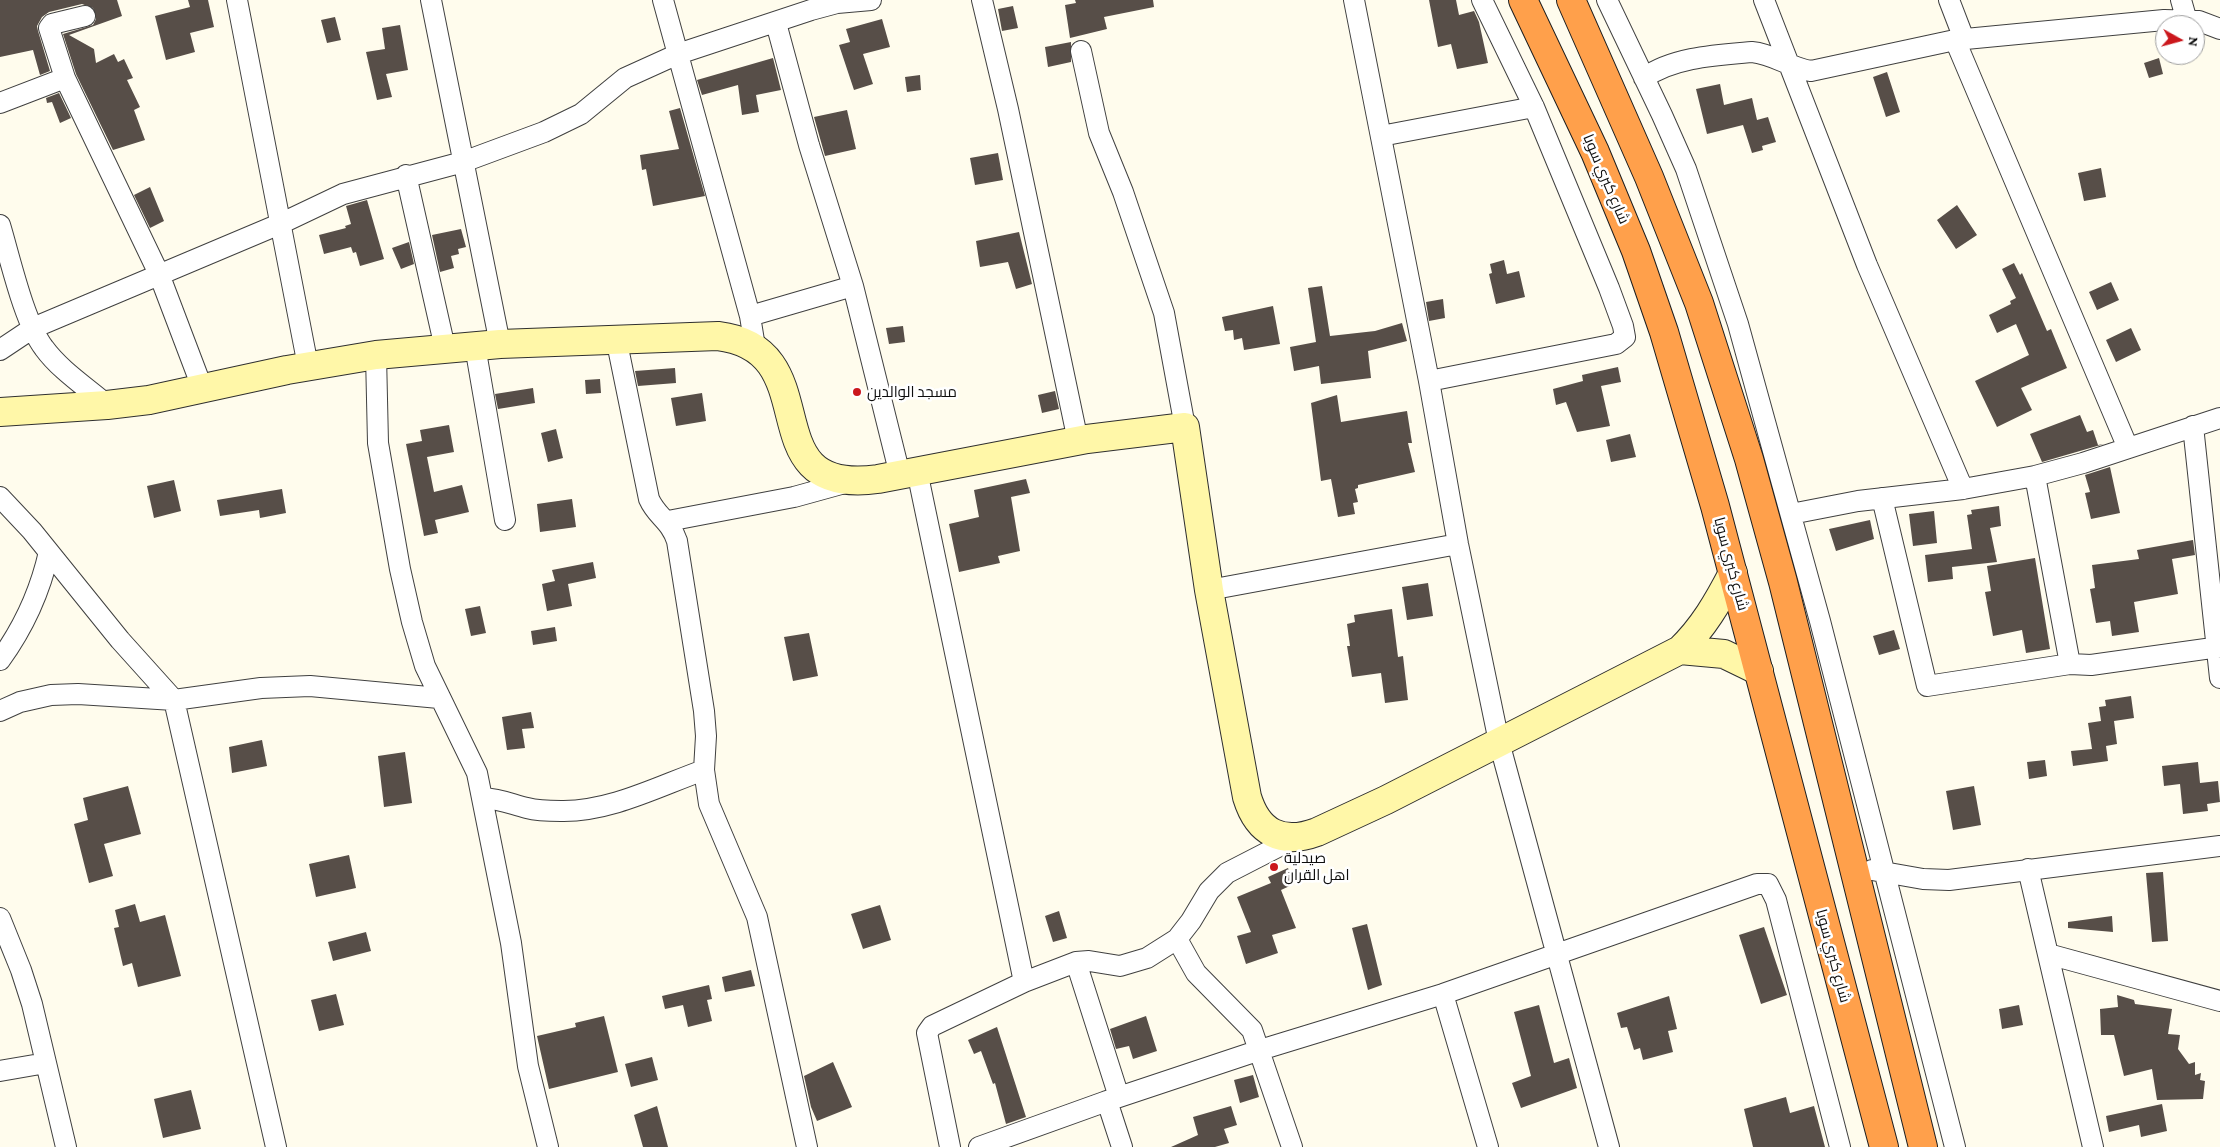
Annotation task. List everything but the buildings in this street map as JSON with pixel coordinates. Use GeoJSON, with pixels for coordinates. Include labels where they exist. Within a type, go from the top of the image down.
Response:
{"type":"FeatureCollection","features":[{"type":"Feature","properties":{"kind":"highway","name":"شارع كبري سوبا"},"geometry":{"type":"LineString","coordinates":[[1523,0],[1595,152],[1651,292],[1696,436],[1884,1147]]}},
{"type":"Feature","properties":{"kind":"highway"},"geometry":{"type":"LineString","coordinates":[[1571,0],[1661,207],[1712,339],[1771,536],[1923,1147]]}},
{"type":"Feature","properties":{"kind":"highway"},"geometry":{"type":"LineString","coordinates":[[1564,85],[1602,68]]}},
{"type":"Feature","properties":{"kind":"street"},"geometry":{"type":"LineString","coordinates":[[237,0],[282,223],[308,366]]}},
{"type":"Feature","properties":{"kind":"street"},"geometry":{"type":"LineString","coordinates":[[431,0],[463,162],[488,345],[506,520]]}},
{"type":"Feature","properties":{"kind":"street"},"geometry":{"type":"LineString","coordinates":[[664,0],[750,316],[755,347]]}},
{"type":"Feature","properties":{"kind":"street"},"geometry":{"type":"LineString","coordinates":[[0,350],[33,328],[282,223],[343,194],[463,162],[544,132],[581,114],[625,78],[678,54],[837,3],[868,0]]}},
{"type":"Feature","properties":{"kind":"street"},"geometry":{"type":"LineString","coordinates":[[982,0],[1008,109],[1078,441]]}},
{"type":"Feature","properties":{"kind":"street"},"geometry":{"type":"LineString","coordinates":[[1354,0],[1429,381],[1458,544],[1499,742],[1609,1147]]}},
{"type":"Feature","properties":{"kind":"street"},"geometry":{"type":"LineString","coordinates":[[1429,381],[1616,344],[1625,337],[1623,326],[1609,288],[1534,107],[1482,0]]}},
{"type":"Feature","properties":{"kind":"street"},"geometry":{"type":"LineString","coordinates":[[1607,0],[1648,75]]}},
{"type":"Feature","properties":{"kind":"street"},"geometry":{"type":"LineString","coordinates":[[1619,0],[1677,148],[1714,250],[1791,514],[1956,1147]]}},
{"type":"Feature","properties":{"kind":"street"},"geometry":{"type":"LineString","coordinates":[[1764,0],[1867,265],[1963,489]]}},
{"type":"Feature","properties":{"kind":"street"},"geometry":{"type":"LineString","coordinates":[[1949,0],[1959,40],[2128,448]]}},
{"type":"Feature","properties":{"kind":"street"},"geometry":{"type":"LineString","coordinates":[[2181,0],[2185,15]]}},
{"type":"Feature","properties":{"kind":"street"},"geometry":{"type":"LineString","coordinates":[[85,16],[50,26],[65,78],[159,274],[203,390]]}},
{"type":"Feature","properties":{"kind":"street"},"geometry":{"type":"LineString","coordinates":[[1648,75],[1694,60],[1752,52],[1765,53],[1791,66],[1811,71],[1959,40],[2155,21]]}},
{"type":"Feature","properties":{"kind":"street"},"geometry":{"type":"LineString","coordinates":[[776,22],[810,145],[908,473],[1024,982]]}},
{"type":"Feature","properties":{"kind":"street"},"geometry":{"type":"LineString","coordinates":[[1081,51],[1099,133],[1123,192],[1164,313],[1185,427],[1209,590],[1249,806],[1259,822],[1274,834],[1296,837]]}},
{"type":"Feature","properties":{"kind":"street"},"geometry":{"type":"LineString","coordinates":[[0,103],[65,78]]}},
{"type":"Feature","properties":{"kind":"street"},"geometry":{"type":"LineString","coordinates":[[1381,136],[1534,107]]}},
{"type":"Feature","properties":{"kind":"street"},"geometry":{"type":"LineString","coordinates":[[406,176],[445,348]]}},
{"type":"Feature","properties":{"kind":"street"},"geometry":{"type":"LineString","coordinates":[[0,225],[33,328],[44,349],[107,405]]}},
{"type":"Feature","properties":{"kind":"street"},"geometry":{"type":"LineString","coordinates":[[750,316],[853,286]]}},
{"type":"Feature","properties":{"kind":"street"},"geometry":{"type":"LineString","coordinates":[[0,412],[107,405],[203,390],[308,366],[376,355],[488,345],[616,338],[718,336],[738,339],[755,347],[768,358],[777,373],[804,456],[810,464],[824,474],[852,481]]}},
{"type":"Feature","properties":{"kind":"street"},"geometry":{"type":"LineString","coordinates":[[616,338],[649,499],[653,508],[668,522],[677,541],[703,702],[706,736],[704,770],[709,804],[757,917],[807,1147]]}},
{"type":"Feature","properties":{"kind":"street"},"geometry":{"type":"LineString","coordinates":[[376,355],[378,443],[383,479],[412,622],[425,666],[439,698],[469,753],[483,798],[489,842],[511,943],[528,1066],[548,1147]]}},
{"type":"Feature","properties":{"kind":"street"},"geometry":{"type":"LineString","coordinates":[[1791,514],[1882,498],[1963,489],[2036,476],[2220,418]]}},
{"type":"Feature","properties":{"kind":"street"},"geometry":{"type":"LineString","coordinates":[[2193,426],[2220,678]]}},
{"type":"Feature","properties":{"kind":"street"},"geometry":{"type":"LineString","coordinates":[[668,522],[794,497],[852,481],[908,473],[1078,441],[1185,427]]}},
{"type":"Feature","properties":{"kind":"street"},"geometry":{"type":"LineString","coordinates":[[2036,476],[2070,664]]}},
{"type":"Feature","properties":{"kind":"street"},"geometry":{"type":"LineString","coordinates":[[0,497],[49,552],[120,640],[174,700],[276,1147]]}},
{"type":"Feature","properties":{"kind":"street"},"geometry":{"type":"LineString","coordinates":[[1882,498],[1927,686],[2070,664],[2091,665],[2218,648]]}},
{"type":"Feature","properties":{"kind":"street"},"geometry":{"type":"LineString","coordinates":[[1209,590],[1458,544]]}},
{"type":"Feature","properties":{"kind":"street"},"geometry":{"type":"LineString","coordinates":[[0,660],[26,619],[45,572],[49,552]]}},
{"type":"Feature","properties":{"kind":"street"},"geometry":{"type":"LineString","coordinates":[[950,1147],[927,1033],[932,1026],[1024,982],[1076,962],[1089,961],[1110,966],[1129,964],[1147,958],[1176,939],[1191,921],[1217,881],[1239,866],[1296,837],[1316,832],[1386,800],[1680,650],[1697,633],[1709,617],[1733,573]]}},
{"type":"Feature","properties":{"kind":"street"},"geometry":{"type":"LineString","coordinates":[[1680,650],[1724,654],[1759,671]]}},
{"type":"Feature","properties":{"kind":"street"},"geometry":{"type":"LineString","coordinates":[[0,711],[20,702],[50,695],[78,694],[174,700],[261,688],[310,686],[439,698]]}},
{"type":"Feature","properties":{"kind":"street"},"geometry":{"type":"LineString","coordinates":[[483,798],[498,799],[526,808],[541,810],[591,809],[704,770]]}},
{"type":"Feature","properties":{"kind":"street"},"geometry":{"type":"LineString","coordinates":[[1854,866],[1923,879],[1949,880],[2220,846]]}},
{"type":"Feature","properties":{"kind":"street"},"geometry":{"type":"LineString","coordinates":[[2028,870],[2093,1147]]}},
{"type":"Feature","properties":{"kind":"street"},"geometry":{"type":"LineString","coordinates":[[979,1147],[1113,1099],[1260,1050],[1443,994],[1749,886],[1768,884],[1776,900],[1840,1147]]}},
{"type":"Feature","properties":{"kind":"street"},"geometry":{"type":"LineString","coordinates":[[0,918],[21,970],[66,1147]]}},
{"type":"Feature","properties":{"kind":"street"},"geometry":{"type":"LineString","coordinates":[[1176,939],[1196,973],[1252,1030],[1292,1147]]}},
{"type":"Feature","properties":{"kind":"street"},"geometry":{"type":"LineString","coordinates":[[2048,954],[2220,1001]]}},
{"type":"Feature","properties":{"kind":"street"},"geometry":{"type":"LineString","coordinates":[[1076,962],[1113,1099],[1122,1147]]}},
{"type":"Feature","properties":{"kind":"street"},"geometry":{"type":"LineString","coordinates":[[1443,994],[1488,1147]]}},
{"type":"Feature","properties":{"kind":"street"},"geometry":{"type":"LineString","coordinates":[[0,1072],[46,1063]]}},
{"type":"Feature","properties":{"kind":"place","name":"مسجد الوالدين"},"geometry":{"type":"Point","coordinates":[857,392]}},
{"type":"Feature","properties":{"kind":"place","name":"صيدلية اهل القران"},"geometry":{"type":"Point","coordinates":[1274,867]}}]}
